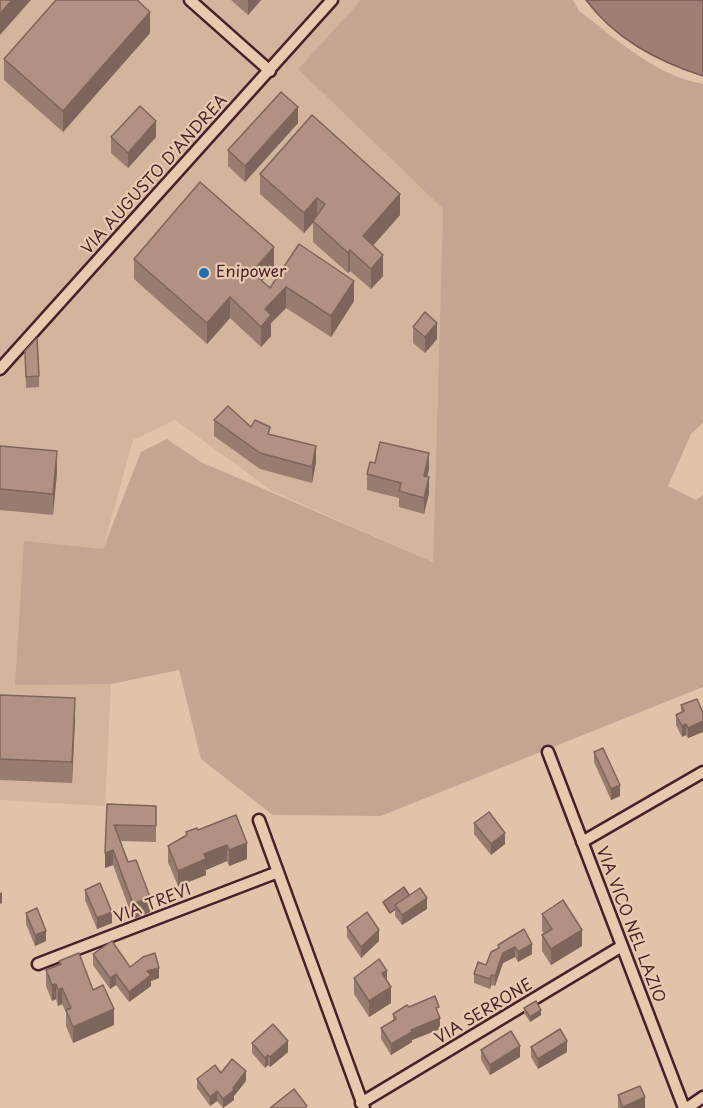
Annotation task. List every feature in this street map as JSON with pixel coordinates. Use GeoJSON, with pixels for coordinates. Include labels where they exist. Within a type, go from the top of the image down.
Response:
{"type":"FeatureCollection","features":[{"type":"Feature","properties":{"kind":"street"},"geometry":{"type":"LineString","coordinates":[[190,0],[270,71]]}},
{"type":"Feature","properties":{"kind":"street","name":"VIA AUGUSTO D'ANDREA"},"geometry":{"type":"LineString","coordinates":[[0,369],[332,0]]}},
{"type":"Feature","properties":{"kind":"street","name":"VIA VICO NEL LAZIO"},"geometry":{"type":"LineString","coordinates":[[548,752],[685,1108]]}},
{"type":"Feature","properties":{"kind":"street"},"geometry":{"type":"LineString","coordinates":[[582,842],[703,772]]}},
{"type":"Feature","properties":{"kind":"street"},"geometry":{"type":"LineString","coordinates":[[259,820],[363,1105]]}},
{"type":"Feature","properties":{"kind":"street","name":"VIA TREVI"},"geometry":{"type":"LineString","coordinates":[[38,964],[278,873]]}},
{"type":"Feature","properties":{"kind":"street","name":"VIA SERRONE"},"geometry":{"type":"LineString","coordinates":[[363,1105],[622,946]]}},
{"type":"Feature","properties":{"kind":"street"},"geometry":{"type":"LineString","coordinates":[[685,1108],[703,1097]]}},
{"type":"Feature","properties":{"kind":"shaded area"},"geometry":{"type":"Polygon","coordinates":[[[0,0],[361,0],[298,69],[443,209],[433,562],[272,491],[175,420],[133,440],[103,549],[15,684],[111,684],[105,806],[0,800],[0,0]]]}},
{"type":"Feature","properties":{"kind":"shaded area"},"geometry":{"type":"Polygon","coordinates":[[[361,0],[573,0],[579,11],[637,55],[668,73],[703,84],[703,423],[691,434],[668,486],[696,500],[703,495],[703,687],[381,816],[273,815],[201,759],[179,670],[111,684],[15,685],[24,541],[103,549],[141,452],[167,439],[201,462],[433,562],[443,209],[298,69],[361,0]]]}},
{"type":"Feature","properties":{"kind":"shaded area"},"geometry":{"type":"Polygon","coordinates":[[[586,0],[703,0],[703,76],[653,56],[638,47],[610,26],[586,0]]]}},
{"type":"Feature","properties":{"kind":"shaded area"},"geometry":{"type":"Polygon","coordinates":[[[404,887],[411,898],[390,913],[383,902],[404,887]]]}},
{"type":"Feature","properties":{"kind":"building"},"geometry":{"type":"Polygon","coordinates":[[[0,0],[12,0],[0,14],[0,0]]]}},
{"type":"Feature","properties":{"kind":"building"},"geometry":{"type":"Polygon","coordinates":[[[56,0],[137,0],[150,12],[63,111],[4,59],[56,0]]]}},
{"type":"Feature","properties":{"kind":"building"},"geometry":{"type":"Polygon","coordinates":[[[281,92],[298,107],[245,166],[228,150],[281,92]]]}},
{"type":"Feature","properties":{"kind":"building"},"geometry":{"type":"Polygon","coordinates":[[[140,106],[156,121],[128,153],[111,137],[140,106]]]}},
{"type":"Feature","properties":{"kind":"building"},"geometry":{"type":"Polygon","coordinates":[[[312,115],[400,194],[363,236],[383,255],[371,269],[350,250],[348,253],[313,221],[325,204],[317,198],[304,213],[260,174],[312,115]]]}},
{"type":"Feature","properties":{"kind":"building"},"geometry":{"type":"Polygon","coordinates":[[[200,182],[274,247],[252,272],[270,288],[299,244],[354,281],[331,316],[286,287],[265,309],[271,315],[261,327],[230,297],[207,323],[134,259],[200,182]]]}},
{"type":"Feature","properties":{"kind":"building"},"geometry":{"type":"Polygon","coordinates":[[[425,312],[437,323],[425,337],[413,327],[425,312]]]}},
{"type":"Feature","properties":{"kind":"building"},"geometry":{"type":"Polygon","coordinates":[[[37,338],[39,376],[26,377],[25,351],[37,338]]]}},
{"type":"Feature","properties":{"kind":"building"},"geometry":{"type":"Polygon","coordinates":[[[228,406],[251,427],[255,420],[270,427],[268,434],[316,446],[312,467],[260,453],[214,420],[228,406]]]}},
{"type":"Feature","properties":{"kind":"building"},"geometry":{"type":"Polygon","coordinates":[[[380,442],[429,453],[424,476],[429,477],[424,498],[399,491],[401,483],[367,474],[370,462],[375,463],[380,442]]]}},
{"type":"Feature","properties":{"kind":"building"},"geometry":{"type":"Polygon","coordinates":[[[0,446],[57,451],[53,494],[0,489],[0,446]]]}},
{"type":"Feature","properties":{"kind":"building"},"geometry":{"type":"Polygon","coordinates":[[[0,695],[75,698],[72,762],[0,759],[0,695]]]}},
{"type":"Feature","properties":{"kind":"building"},"geometry":{"type":"Polygon","coordinates":[[[697,699],[703,713],[703,721],[688,728],[686,724],[682,726],[676,715],[684,711],[681,705],[697,699]]]}},
{"type":"Feature","properties":{"kind":"building"},"geometry":{"type":"Polygon","coordinates":[[[603,748],[620,785],[611,789],[594,752],[603,748]]]}},
{"type":"Feature","properties":{"kind":"building"},"geometry":{"type":"Polygon","coordinates":[[[107,804],[156,806],[156,826],[114,825],[128,862],[136,860],[150,897],[133,904],[113,850],[105,853],[107,804]]]}},
{"type":"Feature","properties":{"kind":"building"},"geometry":{"type":"Polygon","coordinates":[[[489,812],[505,833],[491,844],[474,823],[489,812]]]}},
{"type":"Feature","properties":{"kind":"building"},"geometry":{"type":"Polygon","coordinates":[[[236,815],[247,843],[229,850],[227,845],[204,854],[206,859],[178,871],[168,846],[187,835],[186,832],[197,828],[198,830],[236,815]]]}},
{"type":"Feature","properties":{"kind":"building"},"geometry":{"type":"Polygon","coordinates":[[[100,883],[112,912],[97,918],[85,890],[100,883]]]}},
{"type":"Feature","properties":{"kind":"building"},"geometry":{"type":"Polygon","coordinates":[[[420,888],[427,898],[402,915],[395,905],[420,888]]]}},
{"type":"Feature","properties":{"kind":"building"},"geometry":{"type":"Polygon","coordinates":[[[563,900],[582,930],[551,949],[542,935],[552,929],[542,914],[563,900]]]}},
{"type":"Feature","properties":{"kind":"building"},"geometry":{"type":"Polygon","coordinates":[[[37,908],[46,931],[35,935],[26,913],[37,908]]]}},
{"type":"Feature","properties":{"kind":"building"},"geometry":{"type":"Polygon","coordinates":[[[367,912],[379,930],[361,947],[347,927],[367,912]]]}},
{"type":"Feature","properties":{"kind":"building"},"geometry":{"type":"Polygon","coordinates":[[[524,929],[532,944],[518,952],[515,947],[503,953],[495,976],[491,975],[490,979],[474,974],[478,962],[486,965],[491,952],[499,948],[498,945],[524,929]]]}},
{"type":"Feature","properties":{"kind":"building"},"geometry":{"type":"Polygon","coordinates":[[[112,941],[130,967],[143,957],[155,953],[159,968],[147,971],[151,975],[129,992],[116,974],[110,978],[93,954],[112,941]]]}},
{"type":"Feature","properties":{"kind":"building"},"geometry":{"type":"Polygon","coordinates":[[[79,953],[93,990],[103,985],[114,1009],[73,1027],[66,1010],[71,1008],[62,988],[58,990],[56,984],[52,985],[46,970],[61,964],[59,961],[79,953]]]}},
{"type":"Feature","properties":{"kind":"building"},"geometry":{"type":"Polygon","coordinates":[[[379,959],[387,971],[382,973],[391,987],[369,1001],[354,978],[379,959]]]}},
{"type":"Feature","properties":{"kind":"building"},"geometry":{"type":"Polygon","coordinates":[[[435,996],[440,1018],[411,1030],[412,1032],[391,1044],[381,1028],[396,1019],[393,1014],[407,1005],[409,1007],[435,996]]]}},
{"type":"Feature","properties":{"kind":"building"},"geometry":{"type":"Polygon","coordinates":[[[536,1001],[541,1010],[530,1017],[524,1008],[536,1001]]]}},
{"type":"Feature","properties":{"kind":"building"},"geometry":{"type":"Polygon","coordinates":[[[273,1024],[288,1041],[270,1057],[268,1055],[265,1058],[252,1043],[273,1024]]]}},
{"type":"Feature","properties":{"kind":"building"},"geometry":{"type":"Polygon","coordinates":[[[560,1029],[567,1041],[538,1059],[531,1047],[560,1029]]]}},
{"type":"Feature","properties":{"kind":"building"},"geometry":{"type":"Polygon","coordinates":[[[511,1031],[520,1046],[490,1065],[481,1050],[511,1031]]]}},
{"type":"Feature","properties":{"kind":"building"},"geometry":{"type":"Polygon","coordinates":[[[232,1059],[246,1071],[233,1088],[234,1090],[223,1099],[217,1091],[210,1097],[197,1079],[215,1065],[221,1073],[232,1059]]]}},
{"type":"Feature","properties":{"kind":"building"},"geometry":{"type":"Polygon","coordinates":[[[640,1086],[645,1097],[623,1107],[618,1095],[640,1086]]]}},
{"type":"Feature","properties":{"kind":"building"},"geometry":{"type":"Polygon","coordinates":[[[294,1089],[307,1106],[304,1108],[270,1108],[294,1089]]]}},
{"type":"Feature","properties":{"kind":"place","name":"Enipower"},"geometry":{"type":"Point","coordinates":[204,273]}}]}
